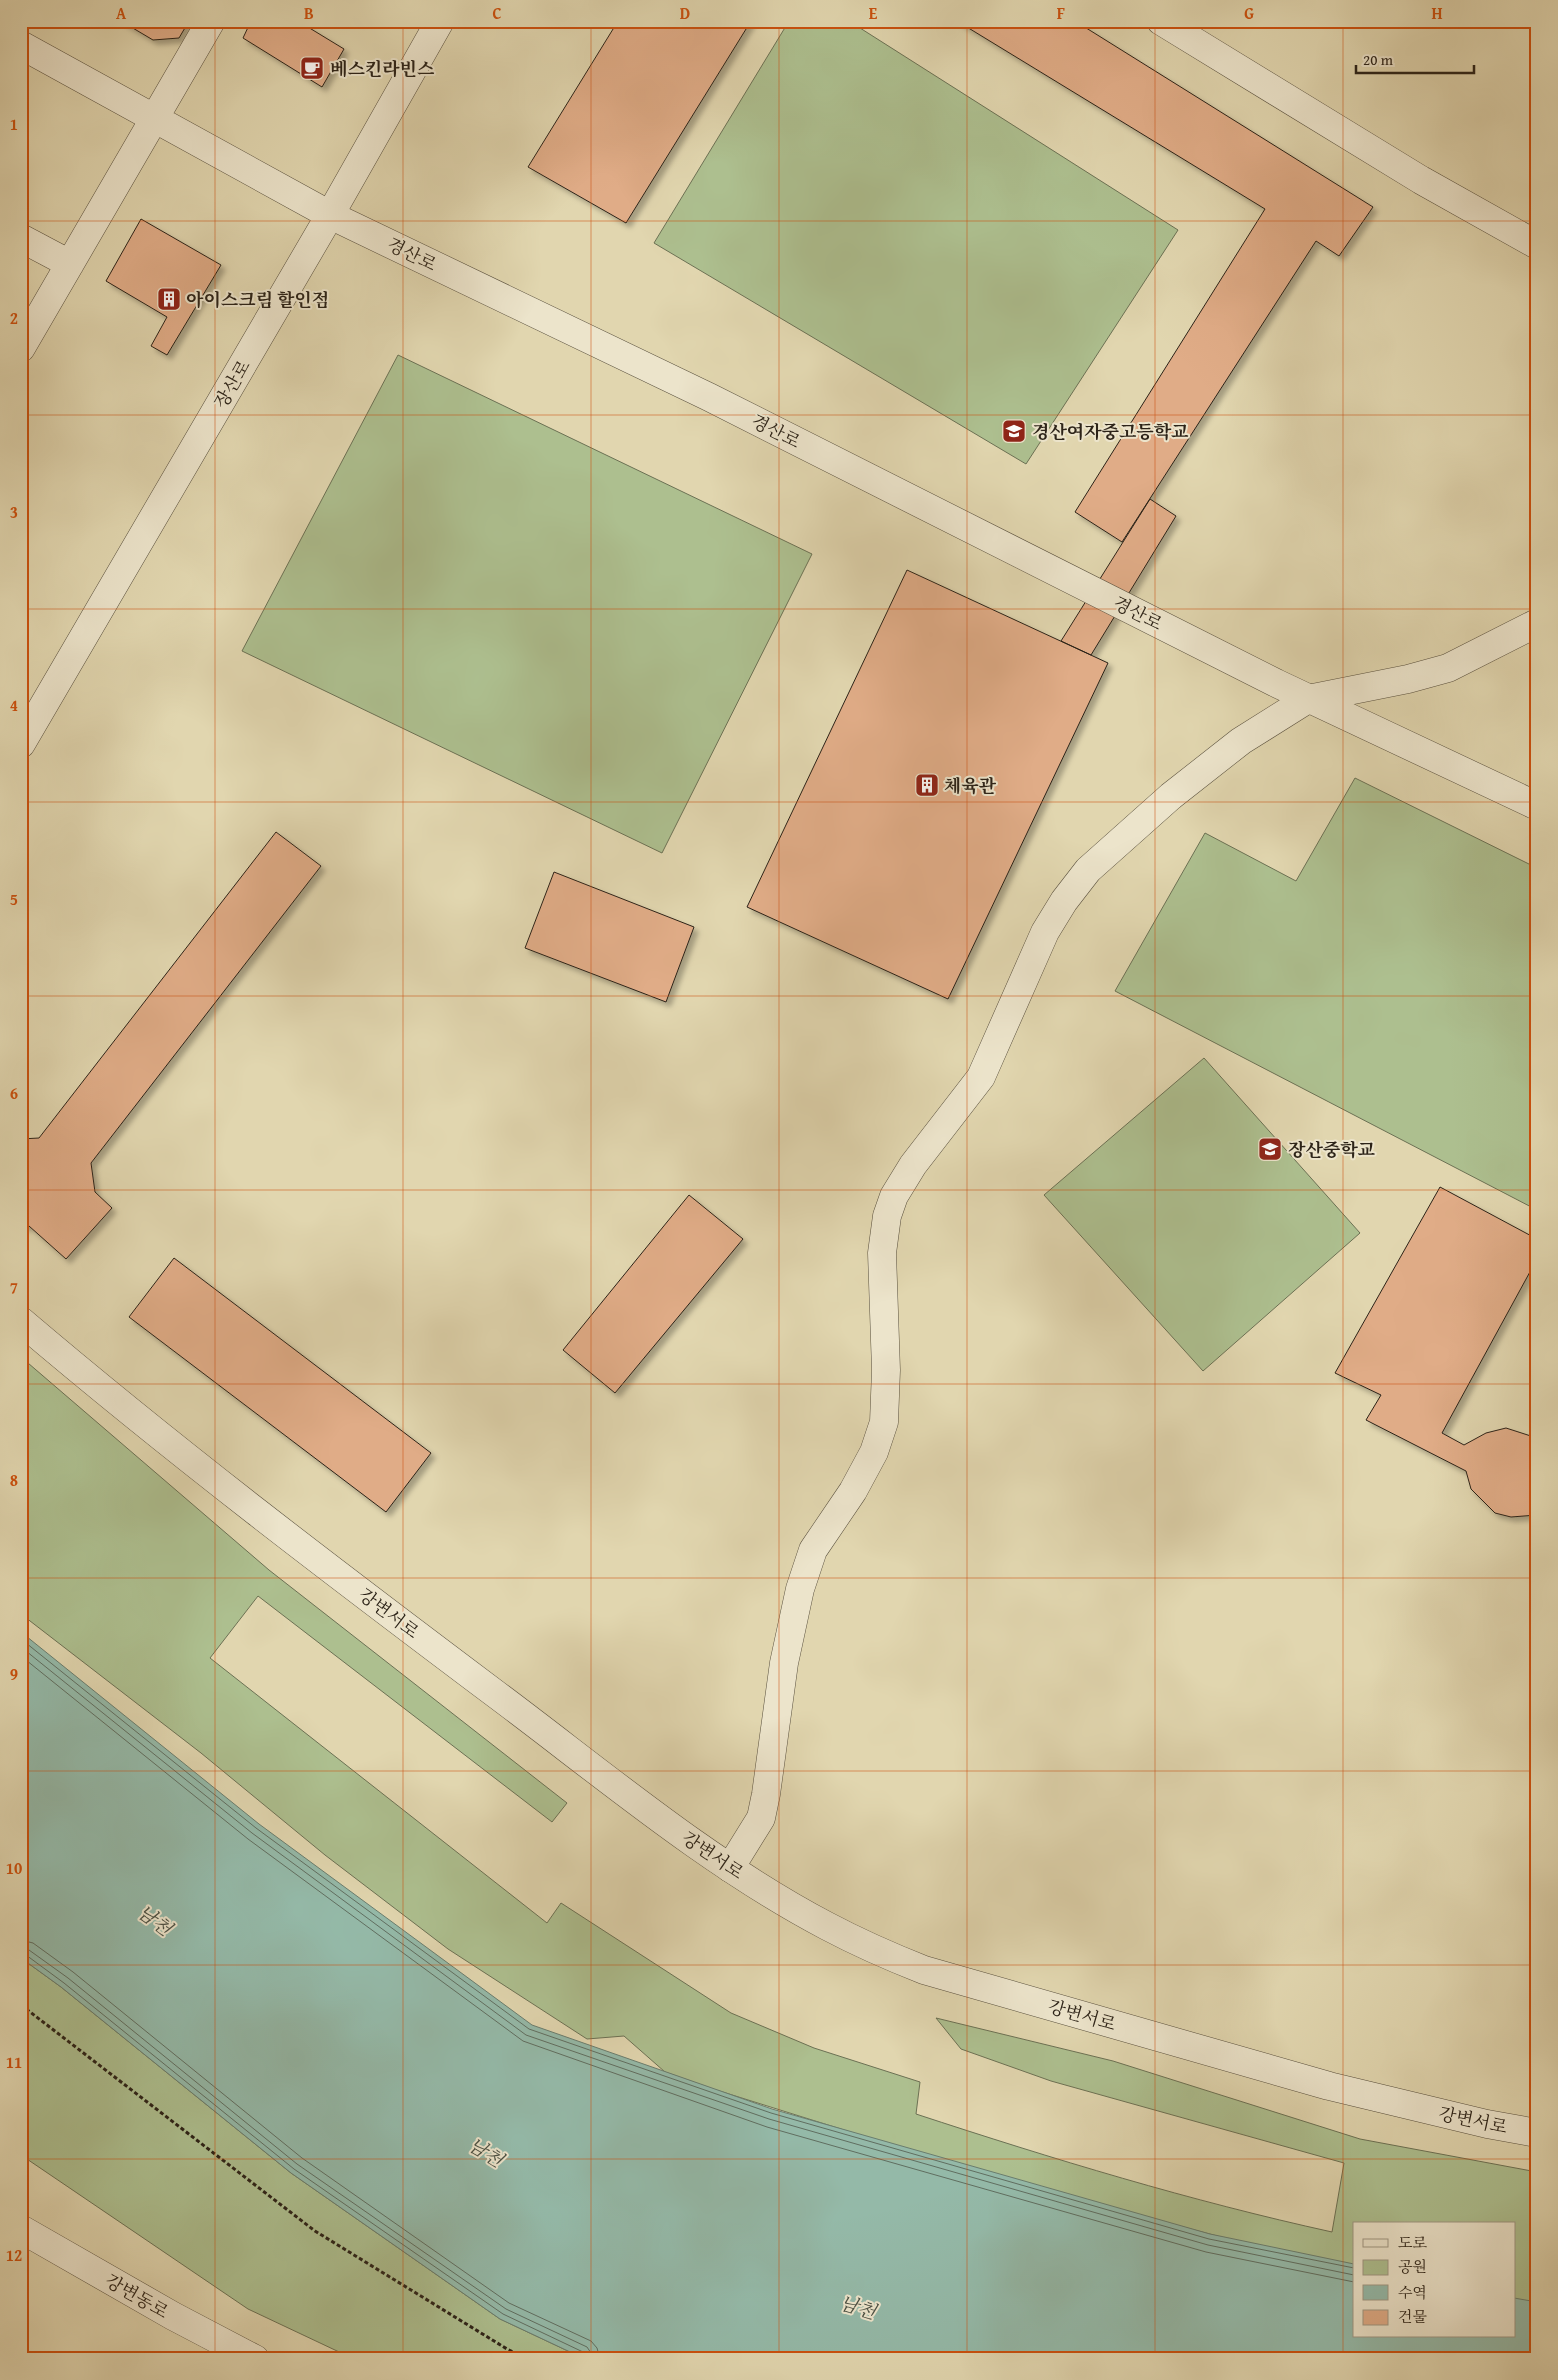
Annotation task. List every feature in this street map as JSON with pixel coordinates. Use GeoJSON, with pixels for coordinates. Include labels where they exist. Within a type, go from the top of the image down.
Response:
{"type":"FeatureCollection","features":[{"type":"Feature","properties":{"kind":"street"},"geometry":{"type":"LineString","coordinates":[[21,348],[211,21]]}},
{"type":"Feature","properties":{"kind":"street","name":"장산로"},"geometry":{"type":"LineString","coordinates":[[21,744],[330,215],[440,21]]}},
{"type":"Feature","properties":{"kind":"street"},"geometry":{"type":"LineString","coordinates":[[1161,21],[1421,180],[1537,245]]}},
{"type":"Feature","properties":{"kind":"street","name":"경산로"},"geometry":{"type":"LineString","coordinates":[[21,45],[330,215],[709,398],[1308,698],[1537,806]]}},
{"type":"Feature","properties":{"kind":"street"},"geometry":{"type":"LineString","coordinates":[[21,238],[70,264]]}},
{"type":"Feature","properties":{"kind":"street"},"geometry":{"type":"LineString","coordinates":[[730,1868],[761,1818],[784,1663],[800,1589],[813,1550],[853,1491],[874,1452],[884,1422],[886,1370],[882,1253],[887,1216],[894,1196],[913,1165],[980,1077],[1045,932],[1064,901],[1088,870],[1171,796],[1241,741],[1308,698],[1408,679],[1448,668],[1537,623]]}},
{"type":"Feature","properties":{"kind":"street","name":"강변서로"},"geometry":{"type":"LineString","coordinates":[[21,1321],[310,1555],[663,1821],[730,1868],[824,1925],[868,1947],[924,1970],[1329,2086],[1488,2124],[1537,2133]]}},
{"type":"Feature","properties":{"kind":"street","name":"강변동로"},"geometry":{"type":"LineString","coordinates":[[21,2229],[173,2316],[255,2359]]}},
{"type":"Feature","properties":{"kind":"path"},"geometry":{"type":"LineString","coordinates":[[21,2005],[315,2231],[508,2349],[528,2359]]}},
{"type":"Feature","properties":{"kind":"green space"},"geometry":{"type":"Polygon","coordinates":[[[789,21],[849,21],[1178,230],[1026,464],[654,243],[789,21]]]}},
{"type":"Feature","properties":{"kind":"green space"},"geometry":{"type":"Polygon","coordinates":[[[398,355],[812,554],[662,853],[242,651],[398,355]]]}},
{"type":"Feature","properties":{"kind":"green space"},"geometry":{"type":"Polygon","coordinates":[[[1355,778],[1537,868],[1537,1210],[1115,991],[1205,833],[1296,881],[1355,778]]]}},
{"type":"Feature","properties":{"kind":"green space"},"geometry":{"type":"Polygon","coordinates":[[[1204,1058],[1360,1233],[1203,1371],[1044,1195],[1204,1058]]]}},
{"type":"Feature","properties":{"kind":"green space"},"geometry":{"type":"Polygon","coordinates":[[[21,1357],[269,1570],[567,1803],[552,1822],[258,1596],[210,1658],[547,1923],[561,1903],[731,2013],[814,2048],[920,2082],[916,2114],[1071,2163],[1227,2207],[1332,2232],[1344,2163],[1051,2081],[961,2049],[936,2018],[1113,2061],[1360,2139],[1537,2172],[1537,2308],[1516,2303],[1516,2222],[1353,2222],[1353,2272],[1088,2202],[860,2135],[713,2089],[665,2072],[624,2036],[587,2039],[448,1949],[325,1855],[201,1753],[21,1614],[21,1357]]]}},
{"type":"Feature","properties":{"kind":"green space"},"geometry":{"type":"Polygon","coordinates":[[[21,1958],[61,1987],[291,2173],[500,2319],[585,2359],[354,2359],[248,2309],[21,2155],[21,1958]]]}},
{"type":"Feature","properties":{"kind":"water","name":"남천"},"geometry":{"type":"Polygon","coordinates":[[[21,1632],[259,1824],[532,2025],[772,2109],[1210,2234],[1353,2264],[1353,2338],[1516,2338],[1516,2298],[1537,2302],[1537,2359],[585,2359],[500,2319],[291,2173],[61,1987],[21,1958],[21,1632]]]}},
{"type":"Feature","properties":{"kind":"building"},"geometry":{"type":"Polygon","coordinates":[[[121,21],[189,21],[179,38],[153,40],[121,21]]]}},
{"type":"Feature","properties":{"kind":"building","name":"베스킨라빈스"},"geometry":{"type":"Polygon","coordinates":[[[251,21],[298,21],[344,49],[322,87],[243,38],[251,21]]]}},
{"type":"Feature","properties":{"kind":"building"},"geometry":{"type":"Polygon","coordinates":[[[618,21],[751,21],[626,223],[528,167],[618,21]]]}},
{"type":"Feature","properties":{"kind":"building"},"geometry":{"type":"Polygon","coordinates":[[[957,21],[1075,21],[1373,207],[1339,256],[1316,241],[1122,542],[1075,512],[1265,209],[957,21]]]}},
{"type":"Feature","properties":{"kind":"building","name":"아이스크림 할인점"},"geometry":{"type":"Polygon","coordinates":[[[141,219],[221,265],[167,355],[151,346],[167,317],[106,281],[141,219]]]}},
{"type":"Feature","properties":{"kind":"building"},"geometry":{"type":"Polygon","coordinates":[[[1150,499],[1176,516],[1091,655],[1061,641],[1150,499]]]}},
{"type":"Feature","properties":{"kind":"building","name":"체육관"},"geometry":{"type":"Polygon","coordinates":[[[907,570],[1108,663],[948,999],[747,907],[907,570]]]}},
{"type":"Feature","properties":{"kind":"building"},"geometry":{"type":"Polygon","coordinates":[[[276,832],[321,866],[91,1163],[95,1192],[112,1208],[66,1259],[29,1226],[21,1226],[21,1139],[39,1138],[276,832]]]}},
{"type":"Feature","properties":{"kind":"building"},"geometry":{"type":"Polygon","coordinates":[[[554,872],[694,927],[666,1002],[525,948],[554,872]]]}},
{"type":"Feature","properties":{"kind":"building"},"geometry":{"type":"Polygon","coordinates":[[[1440,1187],[1537,1239],[1537,1259],[1442,1433],[1464,1445],[1486,1433],[1506,1428],[1537,1438],[1537,1515],[1511,1517],[1495,1513],[1471,1489],[1466,1471],[1366,1420],[1381,1395],[1335,1373],[1440,1187]]]}},
{"type":"Feature","properties":{"kind":"building"},"geometry":{"type":"Polygon","coordinates":[[[689,1195],[743,1239],[615,1393],[563,1350],[689,1195]]]}},
{"type":"Feature","properties":{"kind":"building"},"geometry":{"type":"Polygon","coordinates":[[[174,1258],[431,1453],[386,1512],[129,1317],[174,1258]]]}},
{"type":"Feature","properties":{"kind":"place","name":"베스킨라빈스"},"geometry":{"type":"Point","coordinates":[312,68]}},
{"type":"Feature","properties":{"kind":"place","name":"아이스크림 할인점"},"geometry":{"type":"Point","coordinates":[169,299]}},
{"type":"Feature","properties":{"kind":"place","name":"경산여자중고등학교"},"geometry":{"type":"Point","coordinates":[1014,431]}},
{"type":"Feature","properties":{"kind":"place","name":"체육관"},"geometry":{"type":"Point","coordinates":[927,785]}},
{"type":"Feature","properties":{"kind":"place","name":"장산중학교"},"geometry":{"type":"Point","coordinates":[1270,1149]}}]}
